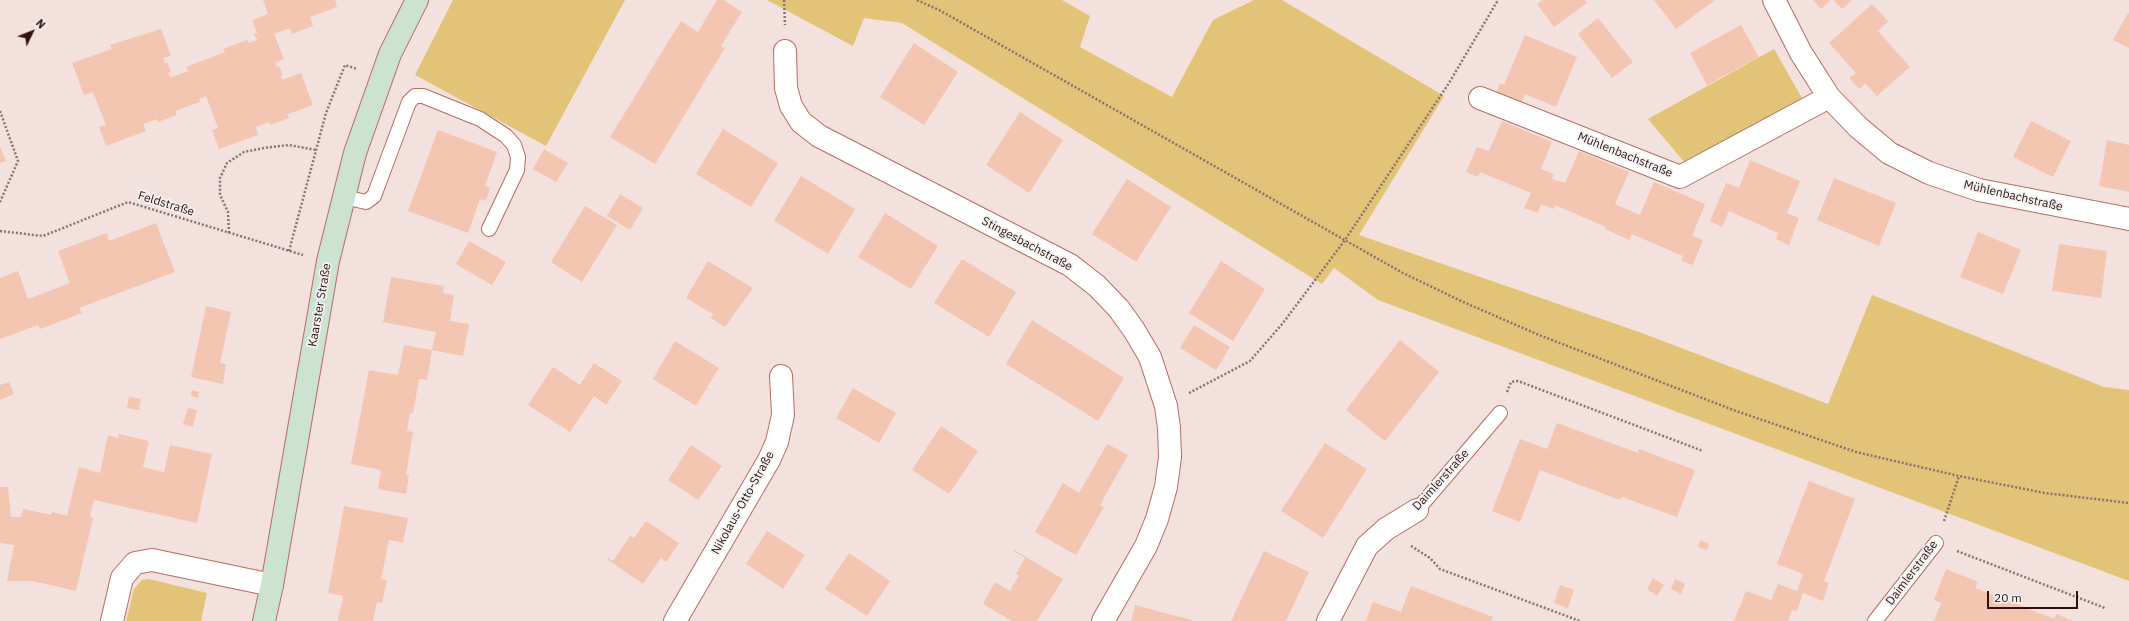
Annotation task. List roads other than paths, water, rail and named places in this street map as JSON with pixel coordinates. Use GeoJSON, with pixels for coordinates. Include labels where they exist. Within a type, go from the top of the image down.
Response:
{"type":"FeatureCollection","features":[{"type":"Feature","properties":{"kind":"main road","name":"Kaarster Straße"},"geometry":{"type":"LineString","coordinates":[[264,621],[272,585],[328,261],[356,153],[390,54],[417,0]]}},
{"type":"Feature","properties":{"kind":"street","name":"Mühlenbachstraße"},"geometry":{"type":"LineString","coordinates":[[1774,0],[1801,53],[1829,98],[1858,127],[1889,153],[1929,173],[1979,190],[2129,219]]}},
{"type":"Feature","properties":{"kind":"street","name":"Stingesbachstraße"},"geometry":{"type":"LineString","coordinates":[[785,51],[786,88],[791,106],[801,122],[819,136],[1070,265],[1119,309],[1134,330],[1150,357],[1166,406],[1170,457],[1166,487],[1146,546],[1104,621]]}},
{"type":"Feature","properties":{"kind":"street","name":"Mühlenbachstraße"},"geometry":{"type":"LineString","coordinates":[[1480,98],[1680,177],[1829,98]]}},
{"type":"Feature","properties":{"kind":"street","name":"Nikolaus-Otto-Straße"},"geometry":{"type":"LineString","coordinates":[[675,621],[777,442],[783,415],[781,376]]}},
{"type":"Feature","properties":{"kind":"street","name":"Daimlerstraße"},"geometry":{"type":"LineString","coordinates":[[1328,621],[1361,554],[1367,546],[1386,529],[1417,510]]}},
{"type":"Feature","properties":{"kind":"street"},"geometry":{"type":"LineString","coordinates":[[112,621],[122,578],[135,563],[152,560],[272,585]]}},
{"type":"Feature","properties":{"kind":"lane"},"geometry":{"type":"LineString","coordinates":[[344,197],[366,202],[374,196],[409,102],[415,96],[423,96],[480,119],[506,136],[514,145],[518,157],[517,170],[489,230]]}},
{"type":"Feature","properties":{"kind":"lane","name":"Daimlerstraße"},"geometry":{"type":"LineString","coordinates":[[1417,510],[1500,413]]}},
{"type":"Feature","properties":{"kind":"lane","name":"Daimlerstraße"},"geometry":{"type":"LineString","coordinates":[[1875,621],[1936,543]]}}]}
